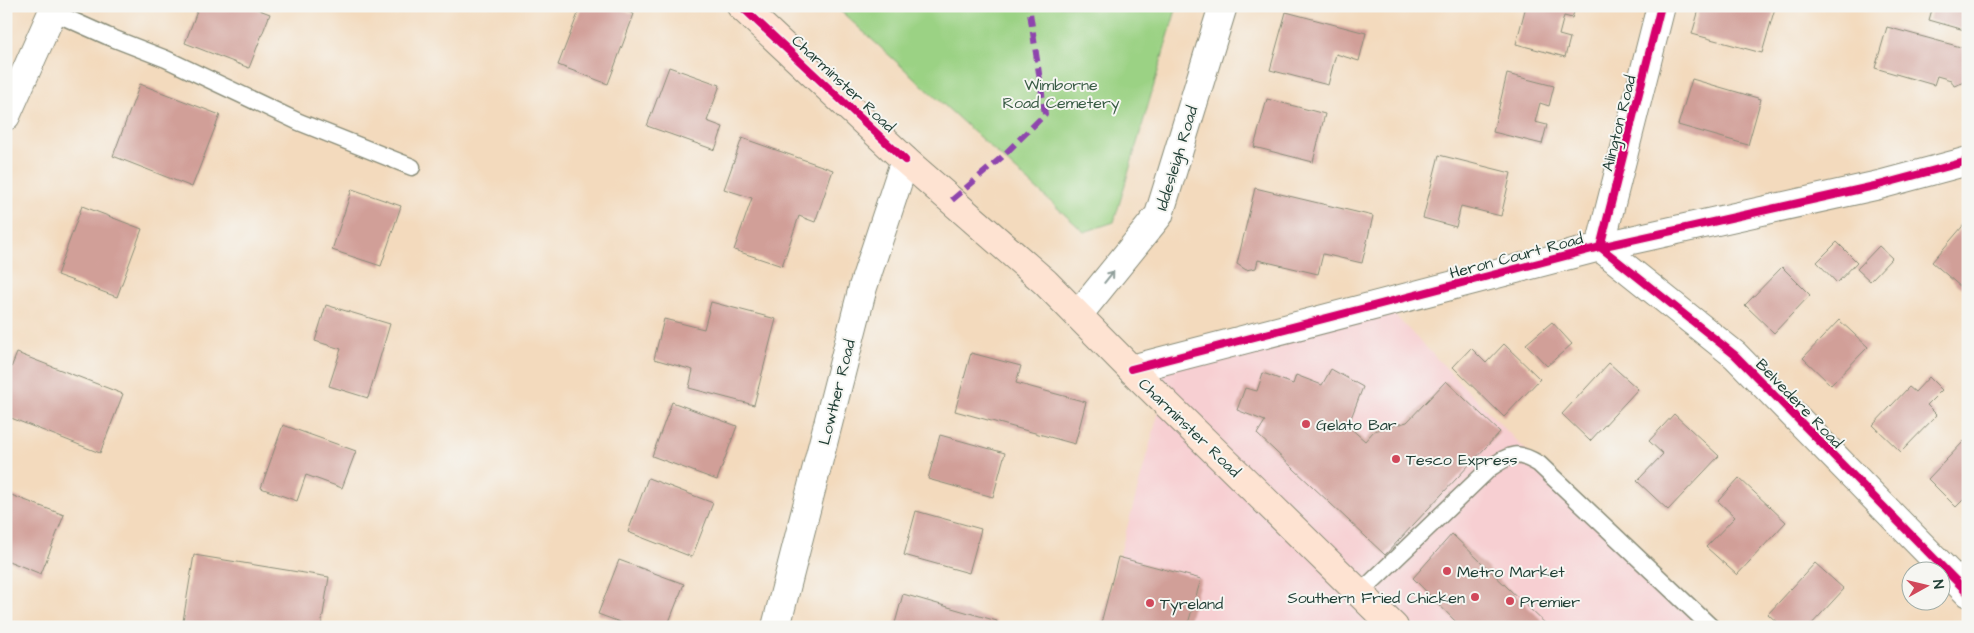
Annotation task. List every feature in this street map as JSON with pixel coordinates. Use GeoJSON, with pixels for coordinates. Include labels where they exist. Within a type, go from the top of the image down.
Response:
{"type":"FeatureCollection","features":[{"type":"Feature","properties":{"kind":"main road","name":"Charminster Road"},"geometry":{"type":"LineString","coordinates":[[742,6],[905,160],[1045,282],[1368,609],[1394,627]]}},
{"type":"Feature","properties":{"kind":"street","name":"Iddesleigh Road"},"geometry":{"type":"LineString","coordinates":[[1078,315],[1159,215],[1223,6]]}},
{"type":"Feature","properties":{"kind":"street","name":"Alington Road"},"geometry":{"type":"LineString","coordinates":[[1600,246],[1661,6]]}},
{"type":"Feature","properties":{"kind":"street"},"geometry":{"type":"LineString","coordinates":[[6,116],[54,9]]}},
{"type":"Feature","properties":{"kind":"street","name":"Lowther Road"},"geometry":{"type":"LineString","coordinates":[[776,627],[863,287],[905,160]]}},
{"type":"Feature","properties":{"kind":"street","name":"Heron Court Road"},"geometry":{"type":"LineString","coordinates":[[1131,369],[1600,246],[1880,185],[1968,161]]}},
{"type":"Feature","properties":{"kind":"street","name":"Belvedere Road"},"geometry":{"type":"LineString","coordinates":[[1600,246],[1735,355],[1968,592]]}},
{"type":"Feature","properties":{"kind":"lane"},"geometry":{"type":"LineString","coordinates":[[54,9],[107,36],[166,59],[299,122],[412,167]]}},
{"type":"Feature","properties":{"kind":"lane"},"geometry":{"type":"LineString","coordinates":[[1368,609],[1490,468],[1506,457],[1524,455],[1538,464],[1711,627]]}},
{"type":"Feature","properties":{"kind":"shaded area"},"geometry":{"type":"Polygon","coordinates":[[[1384,304],[1539,464],[1711,627],[1100,627],[1162,400],[1131,369],[1384,304]]]}},
{"type":"Feature","properties":{"kind":"green space","name":"Wimborne Road Cemetery"},"geometry":{"type":"Polygon","coordinates":[[[835,6],[1177,6],[1114,222],[1084,232],[835,6]]]}},
{"type":"Feature","properties":{"kind":"building"},"geometry":{"type":"Polygon","coordinates":[[[199,6],[249,6],[270,14],[249,68],[185,43],[199,6]]]}},
{"type":"Feature","properties":{"kind":"building"},"geometry":{"type":"Polygon","coordinates":[[[581,6],[612,6],[634,14],[608,84],[558,65],[581,6]]]}},
{"type":"Feature","properties":{"kind":"building"},"geometry":{"type":"Polygon","coordinates":[[[1526,6],[1576,6],[1572,18],[1564,16],[1559,35],[1570,38],[1565,57],[1516,44],[1526,6]]]}},
{"type":"Feature","properties":{"kind":"building"},"geometry":{"type":"Polygon","coordinates":[[[1700,6],[1769,6],[1775,8],[1762,53],[1692,34],[1700,6]]]}},
{"type":"Feature","properties":{"kind":"building"},"geometry":{"type":"Polygon","coordinates":[[[1933,6],[1968,6],[1968,31],[1929,20],[1933,6]]]}},
{"type":"Feature","properties":{"kind":"building"},"geometry":{"type":"Polygon","coordinates":[[[1286,12],[1366,33],[1359,61],[1336,54],[1328,85],[1270,70],[1286,12]]]}},
{"type":"Feature","properties":{"kind":"building"},"geometry":{"type":"Polygon","coordinates":[[[1887,27],[1968,49],[1965,65],[1968,70],[1968,81],[1954,86],[1951,80],[1937,76],[1934,85],[1875,68],[1887,27]]]}},
{"type":"Feature","properties":{"kind":"building"},"geometry":{"type":"Polygon","coordinates":[[[669,67],[720,85],[707,121],[723,127],[715,150],[647,126],[669,67]]]}},
{"type":"Feature","properties":{"kind":"building"},"geometry":{"type":"Polygon","coordinates":[[[1507,74],[1554,86],[1549,106],[1540,103],[1535,122],[1547,125],[1542,144],[1493,132],[1507,74]]]}},
{"type":"Feature","properties":{"kind":"building"},"geometry":{"type":"Polygon","coordinates":[[[1692,79],[1761,99],[1748,145],[1678,125],[1692,79]]]}},
{"type":"Feature","properties":{"kind":"building"},"geometry":{"type":"Polygon","coordinates":[[[140,84],[220,115],[192,187],[113,156],[140,84]]]}},
{"type":"Feature","properties":{"kind":"building"},"geometry":{"type":"Polygon","coordinates":[[[1267,99],[1325,114],[1313,162],[1254,147],[1267,99]]]}},
{"type":"Feature","properties":{"kind":"building"},"geometry":{"type":"Polygon","coordinates":[[[742,138],[833,170],[815,222],[799,216],[782,266],[734,250],[752,198],[724,189],[742,138]]]}},
{"type":"Feature","properties":{"kind":"building"},"geometry":{"type":"Polygon","coordinates":[[[1439,155],[1511,173],[1501,216],[1461,206],[1456,227],[1423,218],[1439,155]]]}},
{"type":"Feature","properties":{"kind":"building"},"geometry":{"type":"Polygon","coordinates":[[[1255,188],[1373,216],[1362,263],[1323,254],[1318,274],[1258,260],[1256,268],[1246,270],[1237,264],[1255,188]]]}},
{"type":"Feature","properties":{"kind":"building"},"geometry":{"type":"Polygon","coordinates":[[[352,189],[401,206],[381,266],[332,250],[352,189]]]}},
{"type":"Feature","properties":{"kind":"building"},"geometry":{"type":"Polygon","coordinates":[[[82,206],[142,229],[117,297],[57,275],[82,206]]]}},
{"type":"Feature","properties":{"kind":"building"},"geometry":{"type":"Polygon","coordinates":[[[1968,220],[1968,281],[1962,288],[1932,262],[1968,220]]]}},
{"type":"Feature","properties":{"kind":"building"},"geometry":{"type":"Polygon","coordinates":[[[1837,242],[1857,262],[1837,283],[1817,262],[1837,242]]]}},
{"type":"Feature","properties":{"kind":"building"},"geometry":{"type":"Polygon","coordinates":[[[1879,246],[1892,258],[1870,281],[1857,269],[1879,246]]]}},
{"type":"Feature","properties":{"kind":"building"},"geometry":{"type":"Polygon","coordinates":[[[1782,267],[1810,295],[1774,333],[1745,305],[1782,267]]]}},
{"type":"Feature","properties":{"kind":"building"},"geometry":{"type":"Polygon","coordinates":[[[711,302],[776,319],[754,405],[689,388],[693,370],[654,359],[664,319],[704,329],[711,302]]]}},
{"type":"Feature","properties":{"kind":"building"},"geometry":{"type":"Polygon","coordinates":[[[326,305],[390,324],[368,398],[329,386],[341,349],[315,341],[326,305]]]}},
{"type":"Feature","properties":{"kind":"building"},"geometry":{"type":"Polygon","coordinates":[[[1839,320],[1868,347],[1831,385],[1803,358],[1839,320]]]}},
{"type":"Feature","properties":{"kind":"building"},"geometry":{"type":"Polygon","coordinates":[[[1552,322],[1572,344],[1547,366],[1526,344],[1552,322]]]}},
{"type":"Feature","properties":{"kind":"building"},"geometry":{"type":"Polygon","coordinates":[[[1504,344],[1540,379],[1504,417],[1453,367],[1471,348],[1486,363],[1504,344]]]}},
{"type":"Feature","properties":{"kind":"building"},"geometry":{"type":"Polygon","coordinates":[[[17,353],[123,394],[100,453],[6,416],[6,380],[17,353]]]}},
{"type":"Feature","properties":{"kind":"building"},"geometry":{"type":"Polygon","coordinates":[[[971,353],[1021,366],[1016,383],[1086,402],[1075,444],[955,411],[971,353]]]}},
{"type":"Feature","properties":{"kind":"building"},"geometry":{"type":"Polygon","coordinates":[[[1609,363],[1638,389],[1590,441],[1562,414],[1609,363]]]}},
{"type":"Feature","properties":{"kind":"building","name":"Tesco Express"},"geometry":{"type":"Polygon","coordinates":[[[1331,369],[1363,387],[1348,426],[1365,441],[1374,431],[1407,422],[1446,381],[1500,432],[1385,555],[1257,434],[1265,421],[1237,410],[1245,388],[1257,391],[1263,373],[1293,384],[1296,375],[1322,385],[1331,369]]]}},
{"type":"Feature","properties":{"kind":"building"},"geometry":{"type":"Polygon","coordinates":[[[1929,377],[1942,390],[1927,405],[1937,415],[1901,452],[1873,425],[1909,387],[1915,392],[1929,377]]]}},
{"type":"Feature","properties":{"kind":"building"},"geometry":{"type":"Polygon","coordinates":[[[672,402],[737,426],[717,480],[652,456],[672,402]]]}},
{"type":"Feature","properties":{"kind":"building"},"geometry":{"type":"Polygon","coordinates":[[[1674,414],[1719,456],[1668,510],[1637,481],[1663,454],[1649,441],[1674,414]]]}},
{"type":"Feature","properties":{"kind":"building"},"geometry":{"type":"Polygon","coordinates":[[[283,425],[356,451],[342,488],[306,475],[297,501],[261,488],[283,425]]]}},
{"type":"Feature","properties":{"kind":"building"},"geometry":{"type":"Polygon","coordinates":[[[940,435],[1005,453],[993,497],[928,479],[940,435]]]}},
{"type":"Feature","properties":{"kind":"building"},"geometry":{"type":"Polygon","coordinates":[[[1964,441],[1968,444],[1968,495],[1956,507],[1928,479],[1964,441]]]}},
{"type":"Feature","properties":{"kind":"building"},"geometry":{"type":"Polygon","coordinates":[[[648,478],[713,503],[692,557],[628,532],[648,478]]]}},
{"type":"Feature","properties":{"kind":"building"},"geometry":{"type":"Polygon","coordinates":[[[1739,478],[1786,522],[1737,575],[1706,547],[1735,517],[1718,501],[1739,478]]]}},
{"type":"Feature","properties":{"kind":"building"},"geometry":{"type":"Polygon","coordinates":[[[6,493],[64,515],[41,574],[6,560],[6,493]]]}},
{"type":"Feature","properties":{"kind":"building"},"geometry":{"type":"Polygon","coordinates":[[[916,511],[981,529],[969,573],[904,555],[916,511]]]}},
{"type":"Feature","properties":{"kind":"building"},"geometry":{"type":"Polygon","coordinates":[[[1452,534],[1549,627],[1461,627],[1413,578],[1452,534]]]}},
{"type":"Feature","properties":{"kind":"building"},"geometry":{"type":"Polygon","coordinates":[[[194,555],[329,577],[321,627],[182,627],[194,555]]]}},
{"type":"Feature","properties":{"kind":"building","name":"Tyreland"},"geometry":{"type":"Polygon","coordinates":[[[1118,557],[1201,579],[1187,627],[1100,627],[1118,557]]]}},
{"type":"Feature","properties":{"kind":"building"},"geometry":{"type":"Polygon","coordinates":[[[619,560],[684,584],[667,627],[633,627],[598,614],[619,560]]]}},
{"type":"Feature","properties":{"kind":"building"},"geometry":{"type":"Polygon","coordinates":[[[1815,563],[1844,589],[1809,627],[1782,627],[1768,614],[1815,563]]]}},
{"type":"Feature","properties":{"kind":"building"},"geometry":{"type":"Polygon","coordinates":[[[903,594],[997,621],[995,627],[894,627],[903,594]]]}},
{"type":"Feature","properties":{"kind":"marked path"},"geometry":{"type":"LineString","coordinates":[[952,200],[1002,157],[1045,114],[1029,6]]}},
{"type":"Feature","properties":{"kind":"cycle path"},"geometry":{"type":"LineString","coordinates":[[741,6],[905,160]]}},
{"type":"Feature","properties":{"kind":"cycle path"},"geometry":{"type":"LineString","coordinates":[[1661,6],[1600,247],[1735,355],[1968,593]]}},
{"type":"Feature","properties":{"kind":"cycle path"},"geometry":{"type":"LineString","coordinates":[[1131,369],[1600,247],[1879,185],[1968,161]]}},
{"type":"Feature","properties":{"kind":"place","name":"Gelato Bar"},"geometry":{"type":"Point","coordinates":[1306,424]}},
{"type":"Feature","properties":{"kind":"place","name":"Tesco Express"},"geometry":{"type":"Point","coordinates":[1396,459]}},
{"type":"Feature","properties":{"kind":"place","name":"Metro Market"},"geometry":{"type":"Point","coordinates":[1447,571]}},
{"type":"Feature","properties":{"kind":"place","name":"Southern Fried Chicken"},"geometry":{"type":"Point","coordinates":[1475,597]}},
{"type":"Feature","properties":{"kind":"place","name":"Premier"},"geometry":{"type":"Point","coordinates":[1510,601]}},
{"type":"Feature","properties":{"kind":"place","name":"Tyreland"},"geometry":{"type":"Point","coordinates":[1150,603]}}]}
